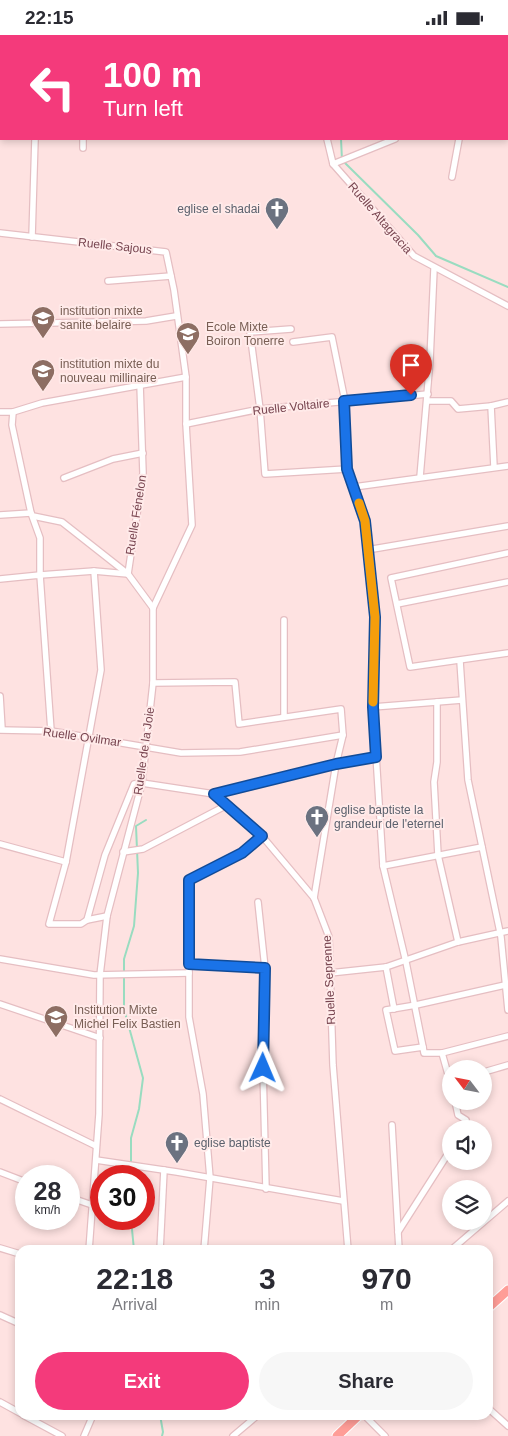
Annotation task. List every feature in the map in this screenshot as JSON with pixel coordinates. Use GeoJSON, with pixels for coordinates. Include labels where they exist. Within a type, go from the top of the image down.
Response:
{"type":"FeatureCollection","features":[{"type":"Feature","properties":{"kind":"main road"},"geometry":{"type":"LineString","coordinates":[[493,1304],[508,1292]]}},
{"type":"Feature","properties":{"kind":"main road"},"geometry":{"type":"LineString","coordinates":[[337,1436],[354,1420]]}},
{"type":"Feature","properties":{"kind":"street"},"geometry":{"type":"LineString","coordinates":[[32,237],[36,140]]}},
{"type":"Feature","properties":{"kind":"street"},"geometry":{"type":"LineString","coordinates":[[83,140],[83,148]]}},
{"type":"Feature","properties":{"kind":"street","name":"Ruelle Altagracia"},"geometry":{"type":"LineString","coordinates":[[326,140],[333,164],[414,256],[434,269],[508,307]]}},
{"type":"Feature","properties":{"kind":"street"},"geometry":{"type":"LineString","coordinates":[[333,164],[390,140]]}},
{"type":"Feature","properties":{"kind":"street"},"geometry":{"type":"LineString","coordinates":[[452,177],[459,140]]}},
{"type":"Feature","properties":{"kind":"street","name":"Ruelle Sajous"},"geometry":{"type":"LineString","coordinates":[[0,233],[166,252],[176,316]]}},
{"type":"Feature","properties":{"kind":"street"},"geometry":{"type":"LineString","coordinates":[[420,477],[428,393],[434,269]]}},
{"type":"Feature","properties":{"kind":"street"},"geometry":{"type":"LineString","coordinates":[[108,281],[171,277]]}},
{"type":"Feature","properties":{"kind":"street"},"geometry":{"type":"LineString","coordinates":[[0,324],[146,321],[176,316]]}},
{"type":"Feature","properties":{"kind":"street","name":"Ruelle de la Joie"},"geometry":{"type":"LineString","coordinates":[[96,1165],[99,1114],[100,975],[107,916],[142,783],[148,747],[153,683],[153,608],[192,525],[186,424],[186,377],[176,316]]}},
{"type":"Feature","properties":{"kind":"street"},"geometry":{"type":"LineString","coordinates":[[292,329],[250,332],[260,409],[264,475],[347,469]]}},
{"type":"Feature","properties":{"kind":"street"},"geometry":{"type":"LineString","coordinates":[[293,343],[332,337],[344,401],[347,469],[365,521],[375,617],[373,707],[383,866],[416,1005],[422,1047],[424,1053],[442,1053],[508,1036]]}},
{"type":"Feature","properties":{"kind":"street"},"geometry":{"type":"LineString","coordinates":[[0,412],[13,411],[42,403],[140,384],[186,377]]}},
{"type":"Feature","properties":{"kind":"street","name":"Ruelle Fénelon"},"geometry":{"type":"LineString","coordinates":[[128,574],[139,508],[143,453],[140,384]]}},
{"type":"Feature","properties":{"kind":"street","name":"Ruelle Voltaire"},"geometry":{"type":"LineString","coordinates":[[186,424],[260,409],[428,393]]}},
{"type":"Feature","properties":{"kind":"street"},"geometry":{"type":"LineString","coordinates":[[427,401],[452,401],[458,409],[508,402]]}},
{"type":"Feature","properties":{"kind":"street"},"geometry":{"type":"LineString","coordinates":[[490,406],[494,467]]}},
{"type":"Feature","properties":{"kind":"street"},"geometry":{"type":"LineString","coordinates":[[13,411],[12,425],[32,515],[40,538],[40,575],[51,731]]}},
{"type":"Feature","properties":{"kind":"street"},"geometry":{"type":"LineString","coordinates":[[64,478],[113,459],[143,453]]}},
{"type":"Feature","properties":{"kind":"street"},"geometry":{"type":"LineString","coordinates":[[354,487],[508,466]]}},
{"type":"Feature","properties":{"kind":"street"},"geometry":{"type":"LineString","coordinates":[[0,515],[32,515],[62,522],[128,574],[153,608]]}},
{"type":"Feature","properties":{"kind":"street"},"geometry":{"type":"LineString","coordinates":[[367,550],[508,526]]}},
{"type":"Feature","properties":{"kind":"street"},"geometry":{"type":"LineString","coordinates":[[508,553],[391,578],[410,667],[508,653]]}},
{"type":"Feature","properties":{"kind":"street"},"geometry":{"type":"LineString","coordinates":[[0,579],[94,571],[128,574]]}},
{"type":"Feature","properties":{"kind":"street"},"geometry":{"type":"LineString","coordinates":[[94,571],[101,670],[66,862],[49,924],[81,924],[87,920],[107,916]]}},
{"type":"Feature","properties":{"kind":"street"},"geometry":{"type":"LineString","coordinates":[[397,604],[508,582]]}},
{"type":"Feature","properties":{"kind":"street"},"geometry":{"type":"LineString","coordinates":[[284,620],[284,716]]}},
{"type":"Feature","properties":{"kind":"street"},"geometry":{"type":"LineString","coordinates":[[460,661],[462,699],[466,720],[468,781],[499,933],[508,1007]]}},
{"type":"Feature","properties":{"kind":"street"},"geometry":{"type":"LineString","coordinates":[[153,683],[235,682],[239,723],[341,709],[343,735],[336,764],[314,897]]}},
{"type":"Feature","properties":{"kind":"street"},"geometry":{"type":"LineString","coordinates":[[0,696],[1,729]]}},
{"type":"Feature","properties":{"kind":"street"},"geometry":{"type":"LineString","coordinates":[[373,707],[462,699]]}},
{"type":"Feature","properties":{"kind":"street"},"geometry":{"type":"LineString","coordinates":[[437,702],[437,762],[434,782],[438,855],[458,942]]}},
{"type":"Feature","properties":{"kind":"street","name":"Ruelle Ovilmar"},"geometry":{"type":"LineString","coordinates":[[1,729],[51,731],[181,753],[240,752],[343,735]]}},
{"type":"Feature","properties":{"kind":"street"},"geometry":{"type":"LineString","coordinates":[[87,920],[104,855],[134,784],[142,783],[214,794],[336,764],[376,757]]}},
{"type":"Feature","properties":{"kind":"street","name":"Ruelle Seprenne"},"geometry":{"type":"LineString","coordinates":[[214,794],[262,836],[314,897],[329,937],[333,1065],[347,1245]]}},
{"type":"Feature","properties":{"kind":"street"},"geometry":{"type":"LineString","coordinates":[[123,852],[143,849],[226,805]]}},
{"type":"Feature","properties":{"kind":"street"},"geometry":{"type":"LineString","coordinates":[[204,1245],[210,1178],[203,1094],[189,1017],[189,880],[242,853],[262,836]]}},
{"type":"Feature","properties":{"kind":"street"},"geometry":{"type":"LineString","coordinates":[[0,844],[66,862]]}},
{"type":"Feature","properties":{"kind":"street"},"geometry":{"type":"LineString","coordinates":[[383,866],[482,847]]}},
{"type":"Feature","properties":{"kind":"street"},"geometry":{"type":"LineString","coordinates":[[258,902],[265,968],[263,1068],[266,1189]]}},
{"type":"Feature","properties":{"kind":"street"},"geometry":{"type":"LineString","coordinates":[[330,973],[386,967],[458,942],[508,931]]}},
{"type":"Feature","properties":{"kind":"street"},"geometry":{"type":"LineString","coordinates":[[0,959],[47,969],[100,975],[189,973]]}},
{"type":"Feature","properties":{"kind":"street"},"geometry":{"type":"LineString","coordinates":[[189,964],[265,968]]}},
{"type":"Feature","properties":{"kind":"street"},"geometry":{"type":"LineString","coordinates":[[386,967],[394,1009]]}},
{"type":"Feature","properties":{"kind":"street"},"geometry":{"type":"LineString","coordinates":[[422,1047],[395,1051],[386,1010],[505,985]]}},
{"type":"Feature","properties":{"kind":"street"},"geometry":{"type":"LineString","coordinates":[[0,1004],[100,1038]]}},
{"type":"Feature","properties":{"kind":"street"},"geometry":{"type":"LineString","coordinates":[[442,1053],[444,1060]]}},
{"type":"Feature","properties":{"kind":"street"},"geometry":{"type":"LineString","coordinates":[[492,1070],[508,1065]]}},
{"type":"Feature","properties":{"kind":"street"},"geometry":{"type":"LineString","coordinates":[[0,1099],[96,1146]]}},
{"type":"Feature","properties":{"kind":"street"},"geometry":{"type":"LineString","coordinates":[[457,1110],[458,1115],[466,1120]]}},
{"type":"Feature","properties":{"kind":"street"},"geometry":{"type":"LineString","coordinates":[[392,1125],[399,1245]]}},
{"type":"Feature","properties":{"kind":"street"},"geometry":{"type":"LineString","coordinates":[[96,1160],[343,1201]]}},
{"type":"Feature","properties":{"kind":"street"},"geometry":{"type":"LineString","coordinates":[[398,1232],[442,1163]]}},
{"type":"Feature","properties":{"kind":"street"},"geometry":{"type":"LineString","coordinates":[[160,1245],[164,1170]]}},
{"type":"Feature","properties":{"kind":"street"},"geometry":{"type":"LineString","coordinates":[[0,1172],[15,1178]]}},
{"type":"Feature","properties":{"kind":"street"},"geometry":{"type":"LineString","coordinates":[[457,1245],[508,1201]]}},
{"type":"Feature","properties":{"kind":"street","name":"Ruelle de la Joie"},"geometry":{"type":"LineString","coordinates":[[89,1245],[90,1230]]}},
{"type":"Feature","properties":{"kind":"street"},"geometry":{"type":"LineString","coordinates":[[0,1248],[15,1252]]}},
{"type":"Feature","properties":{"kind":"street"},"geometry":{"type":"LineString","coordinates":[[0,1315],[15,1322]]}},
{"type":"Feature","properties":{"kind":"street"},"geometry":{"type":"LineString","coordinates":[[0,1403],[15,1410]]}},
{"type":"Feature","properties":{"kind":"street"},"geometry":{"type":"LineString","coordinates":[[493,1412],[508,1426]]}},
{"type":"Feature","properties":{"kind":"street"},"geometry":{"type":"LineString","coordinates":[[32,1420],[62,1436]]}},
{"type":"Feature","properties":{"kind":"street"},"geometry":{"type":"LineString","coordinates":[[84,1436],[92,1420]]}},
{"type":"Feature","properties":{"kind":"street"},"geometry":{"type":"LineString","coordinates":[[233,1436],[251,1420]]}},
{"type":"Feature","properties":{"kind":"street"},"geometry":{"type":"LineString","coordinates":[[369,1420],[385,1436]]}},
{"type":"Feature","properties":{"kind":"waterway"},"geometry":{"type":"LineString","coordinates":[[341,140],[342,160],[418,235],[436,256],[508,287]]}},
{"type":"Feature","properties":{"kind":"waterway"},"geometry":{"type":"LineString","coordinates":[[124,971],[124,959],[134,926],[138,873],[136,826],[146,820]]}},
{"type":"Feature","properties":{"kind":"waterway"},"geometry":{"type":"LineString","coordinates":[[124,976],[124,1009],[143,1078],[139,1109],[131,1138],[131,1165]]}},
{"type":"Feature","properties":{"kind":"waterway"},"geometry":{"type":"LineString","coordinates":[[132,1230],[134,1245]]}},
{"type":"Feature","properties":{"kind":"waterway"},"geometry":{"type":"LineString","coordinates":[[161,1420],[162,1436]]}},
{"type":"Feature","properties":{"kind":"slow traffic"},"geometry":{"type":"LineString","coordinates":[[359,503],[365,521],[375,617],[373,702]]}},
{"type":"Feature","properties":{"kind":"place","name":"eglise el shadai"},"geometry":{"type":"Point","coordinates":[277,230]}},
{"type":"Feature","properties":{"kind":"place","name":"institution mixte sanite belaire"},"geometry":{"type":"Point","coordinates":[43,339]}},
{"type":"Feature","properties":{"kind":"place","name":"Ecole Mixte Boiron Tonerre"},"geometry":{"type":"Point","coordinates":[188,355]}},
{"type":"Feature","properties":{"kind":"place","name":"institution mixte du nouveau millinaire"},"geometry":{"type":"Point","coordinates":[43,392]}},
{"type":"Feature","properties":{"kind":"place","name":"eglise baptiste la grandeur de l'eternel"},"geometry":{"type":"Point","coordinates":[317,838]}},
{"type":"Feature","properties":{"kind":"place","name":"Institution Mixte Michel Felix Bastien"},"geometry":{"type":"Point","coordinates":[56,1038]}},
{"type":"Feature","properties":{"kind":"place","name":"eglise baptiste"},"geometry":{"type":"Point","coordinates":[177,1164]}},
{"type":"Feature","properties":{"kind":"route"},"geometry":{"type":"LineString","coordinates":[[263,1068],[265,968],[189,964],[189,880],[242,853],[262,836],[214,794],[336,764],[376,757],[373,707],[375,617],[365,521],[347,469],[344,401],[411,395]]}}]}
